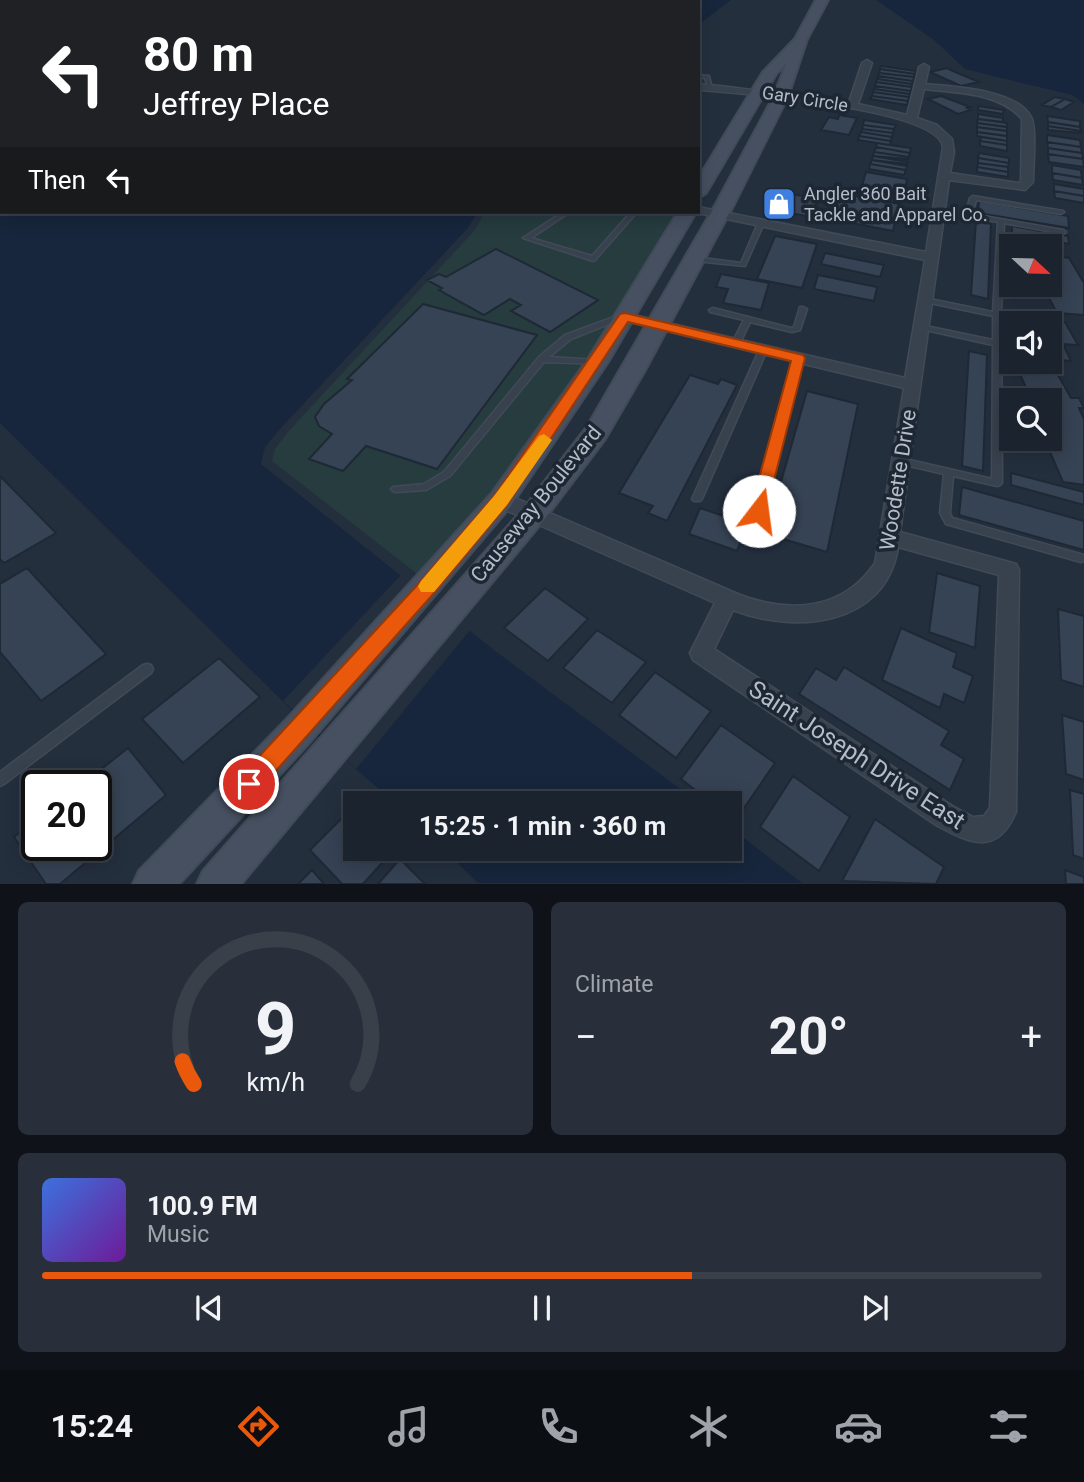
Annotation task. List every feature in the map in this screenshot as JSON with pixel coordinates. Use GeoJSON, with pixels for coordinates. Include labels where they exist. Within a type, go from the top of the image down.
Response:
{"type":"FeatureCollection","features":[{"type":"Feature","properties":{"kind":"street","name":"Causeway Boulevard"},"geometry":{"type":"LineString","coordinates":[[216,884],[452,606],[534,514],[596,433],[695,259],[709,213],[782,96],[801,39],[822,0]]}},
{"type":"Feature","properties":{"kind":"street","name":"Causeway Boulevard"},"geometry":{"type":"LineString","coordinates":[[700,190],[758,92],[780,60],[801,39]]}},
{"type":"Feature","properties":{"kind":"street"},"geometry":{"type":"LineString","coordinates":[[852,107],[867,63]]}},
{"type":"Feature","properties":{"kind":"street"},"geometry":{"type":"LineString","coordinates":[[912,117],[924,67]]}},
{"type":"Feature","properties":{"kind":"street"},"geometry":{"type":"LineString","coordinates":[[919,86],[994,97],[1023,110],[1027,119],[1027,182],[1021,187],[944,176]]}},
{"type":"Feature","properties":{"kind":"street","name":"Gary Circle"},"geometry":{"type":"LineString","coordinates":[[700,87],[758,92],[912,117]]}},
{"type":"Feature","properties":{"kind":"street","name":"Woodette Drive"},"geometry":{"type":"LineString","coordinates":[[500,500],[728,598],[785,614],[817,613],[849,604],[871,588],[885,565],[890,537],[949,146],[947,138],[940,130],[912,117]]}},
{"type":"Feature","properties":{"kind":"street"},"geometry":{"type":"LineString","coordinates":[[709,213],[932,257]]}},
{"type":"Feature","properties":{"kind":"street","name":"Causeway Boulevard"},"geometry":{"type":"LineString","coordinates":[[152,884],[201,836],[297,732],[428,586],[500,500],[597,362],[686,214]]}},
{"type":"Feature","properties":{"kind":"street"},"geometry":{"type":"LineString","coordinates":[[625,317],[913,385]]}},
{"type":"Feature","properties":{"kind":"street","name":"Saint Joseph Drive East"},"geometry":{"type":"LineString","coordinates":[[728,598],[701,653],[945,816],[971,830],[991,828],[1003,812],[1009,570],[890,537]]}},
{"type":"Feature","properties":{"kind":"lane"},"geometry":{"type":"LineString","coordinates":[[700,76],[707,77],[710,88]]}},
{"type":"Feature","properties":{"kind":"lane"},"geometry":{"type":"LineString","coordinates":[[969,215],[973,198],[1062,212]]}},
{"type":"Feature","properties":{"kind":"lane"},"geometry":{"type":"LineString","coordinates":[[939,210],[1063,232]]}},
{"type":"Feature","properties":{"kind":"lane"},"geometry":{"type":"LineString","coordinates":[[565,214],[526,237],[593,259],[625,226],[633,214]]}},
{"type":"Feature","properties":{"kind":"lane"},"geometry":{"type":"LineString","coordinates":[[901,461],[997,483],[997,315],[1001,221]]}},
{"type":"Feature","properties":{"kind":"lane"},"geometry":{"type":"LineString","coordinates":[[695,259],[743,265],[761,223]]}},
{"type":"Feature","properties":{"kind":"lane"},"geometry":{"type":"LineString","coordinates":[[925,300],[997,315]]}},
{"type":"Feature","properties":{"kind":"lane"},"geometry":{"type":"LineString","coordinates":[[713,310],[792,330],[797,328],[803,309]]}},
{"type":"Feature","properties":{"kind":"lane"},"geometry":{"type":"LineString","coordinates":[[396,489],[426,486],[447,474],[542,359],[568,337],[625,317]]}},
{"type":"Feature","properties":{"kind":"lane"},"geometry":{"type":"LineString","coordinates":[[736,343],[748,319]]}},
{"type":"Feature","properties":{"kind":"lane"},"geometry":{"type":"LineString","coordinates":[[921,327],[997,343]]}},
{"type":"Feature","properties":{"kind":"lane"},"geometry":{"type":"LineString","coordinates":[[697,499],[762,349]]}},
{"type":"Feature","properties":{"kind":"lane"},"geometry":{"type":"LineString","coordinates":[[759,511],[798,358]]}},
{"type":"Feature","properties":{"kind":"lane"},"geometry":{"type":"LineString","coordinates":[[542,359],[597,362]]}},
{"type":"Feature","properties":{"kind":"lane"},"geometry":{"type":"LineString","coordinates":[[949,472],[945,513],[949,521],[1081,558]]}},
{"type":"Feature","properties":{"kind":"lane"},"geometry":{"type":"LineString","coordinates":[[0,780],[147,670]]}},
{"type":"Feature","properties":{"kind":"green space"},"geometry":{"type":"Polygon","coordinates":[[[480,214],[677,214],[541,428],[490,496],[420,576],[272,461],[275,449],[287,433],[474,231],[482,217],[480,214]]]}},
{"type":"Feature","properties":{"kind":"water"},"geometry":{"type":"Polygon","coordinates":[[[700,0],[731,0],[700,23],[700,0]]]}},
{"type":"Feature","properties":{"kind":"water"},"geometry":{"type":"Polygon","coordinates":[[[876,0],[1084,0],[1084,104],[1072,95],[965,69],[934,40],[876,0]]]}},
{"type":"Feature","properties":{"kind":"water"},"geometry":{"type":"Polygon","coordinates":[[[0,214],[472,214],[475,217],[467,229],[279,430],[265,447],[261,464],[494,650],[683,791],[381,791],[319,737],[0,423],[0,214]]]}},
{"type":"Feature","properties":{"kind":"water"},"geometry":{"type":"Polygon","coordinates":[[[742,836],[802,883],[478,883],[455,861],[742,861],[742,836]]]}},
{"type":"Feature","properties":{"kind":"pier"},"geometry":{"type":"Polygon","coordinates":[[[401,575],[470,630],[356,769],[283,701],[401,575]]]}},
{"type":"Feature","properties":{"kind":"building"},"geometry":{"type":"Polygon","coordinates":[[[881,66],[916,71],[915,74],[880,69],[881,66]]]}},
{"type":"Feature","properties":{"kind":"building"},"geometry":{"type":"Polygon","coordinates":[[[947,68],[979,82],[961,86],[930,72],[947,68]]]}},
{"type":"Feature","properties":{"kind":"building"},"geometry":{"type":"Polygon","coordinates":[[[880,69],[915,74],[914,77],[879,73],[880,69]]]}},
{"type":"Feature","properties":{"kind":"building"},"geometry":{"type":"Polygon","coordinates":[[[879,73],[914,77],[913,81],[878,76],[879,73]]]}},
{"type":"Feature","properties":{"kind":"building"},"geometry":{"type":"Polygon","coordinates":[[[878,76],[913,81],[912,84],[877,79],[878,76]]]}},
{"type":"Feature","properties":{"kind":"building"},"geometry":{"type":"Polygon","coordinates":[[[877,79],[912,84],[912,87],[876,82],[877,79]]]}},
{"type":"Feature","properties":{"kind":"building"},"geometry":{"type":"Polygon","coordinates":[[[876,82],[912,87],[911,91],[875,86],[876,82]]]}},
{"type":"Feature","properties":{"kind":"building"},"geometry":{"type":"Polygon","coordinates":[[[875,86],[911,91],[910,94],[874,89],[875,86]]]}},
{"type":"Feature","properties":{"kind":"building"},"geometry":{"type":"Polygon","coordinates":[[[874,89],[910,94],[909,97],[873,92],[874,89]]]}},
{"type":"Feature","properties":{"kind":"building"},"geometry":{"type":"Polygon","coordinates":[[[873,92],[909,97],[908,101],[872,96],[873,92]]]}},
{"type":"Feature","properties":{"kind":"building"},"geometry":{"type":"Polygon","coordinates":[[[872,96],[908,101],[907,105],[870,99],[872,96]]]}},
{"type":"Feature","properties":{"kind":"building"},"geometry":{"type":"Polygon","coordinates":[[[941,96],[970,107],[967,108],[971,110],[958,114],[928,99],[941,96]]]}},
{"type":"Feature","properties":{"kind":"building"},"geometry":{"type":"Polygon","coordinates":[[[1055,97],[1065,99],[1051,107],[1042,105],[1055,97]]]}},
{"type":"Feature","properties":{"kind":"building"},"geometry":{"type":"Polygon","coordinates":[[[1065,99],[1074,102],[1061,110],[1051,107],[1065,99]]]}},
{"type":"Feature","properties":{"kind":"building"},"geometry":{"type":"Polygon","coordinates":[[[978,106],[1004,110],[1003,114],[978,110],[978,106]]]}},
{"type":"Feature","properties":{"kind":"building"},"geometry":{"type":"Polygon","coordinates":[[[978,114],[1003,118],[1003,122],[978,119],[978,114]]]}},
{"type":"Feature","properties":{"kind":"building"},"geometry":{"type":"Polygon","coordinates":[[[839,115],[857,118],[849,135],[821,130],[829,117],[838,119],[839,115]]]}},
{"type":"Feature","properties":{"kind":"building"},"geometry":{"type":"Polygon","coordinates":[[[1047,116],[1080,121],[1080,127],[1048,122],[1047,116]]]}},
{"type":"Feature","properties":{"kind":"building"},"geometry":{"type":"Polygon","coordinates":[[[978,119],[1007,123],[1007,127],[977,123],[978,119]]]}},
{"type":"Feature","properties":{"kind":"building"},"geometry":{"type":"Polygon","coordinates":[[[864,120],[896,125],[894,129],[863,125],[864,120]]]}},
{"type":"Feature","properties":{"kind":"building"},"geometry":{"type":"Polygon","coordinates":[[[1048,122],[1080,127],[1081,131],[1048,126],[1048,122]]]}},
{"type":"Feature","properties":{"kind":"building"},"geometry":{"type":"Polygon","coordinates":[[[977,123],[1007,127],[1007,131],[977,127],[977,123]]]}},
{"type":"Feature","properties":{"kind":"building"},"geometry":{"type":"Polygon","coordinates":[[[863,125],[894,129],[893,133],[862,129],[863,125]]]}},
{"type":"Feature","properties":{"kind":"building"},"geometry":{"type":"Polygon","coordinates":[[[1048,126],[1081,131],[1081,133],[1048,130],[1048,126]]]}},
{"type":"Feature","properties":{"kind":"building"},"geometry":{"type":"Polygon","coordinates":[[[977,127],[1007,131],[1007,136],[977,132],[977,127]]]}},
{"type":"Feature","properties":{"kind":"building"},"geometry":{"type":"Polygon","coordinates":[[[862,129],[893,133],[892,137],[861,132],[862,129]]]}},
{"type":"Feature","properties":{"kind":"building"},"geometry":{"type":"Polygon","coordinates":[[[861,132],[892,137],[891,141],[859,136],[861,132]]]}},
{"type":"Feature","properties":{"kind":"building"},"geometry":{"type":"Polygon","coordinates":[[[977,132],[1007,136],[1007,141],[977,136],[977,132]]]}},
{"type":"Feature","properties":{"kind":"building"},"geometry":{"type":"Polygon","coordinates":[[[1047,135],[1080,140],[1081,147],[1047,142],[1047,135]]]}},
{"type":"Feature","properties":{"kind":"building"},"geometry":{"type":"Polygon","coordinates":[[[859,136],[891,141],[890,145],[877,143],[858,140],[859,136]]]}},
{"type":"Feature","properties":{"kind":"building"},"geometry":{"type":"Polygon","coordinates":[[[981,137],[1007,141],[1007,145],[980,141],[981,137]]]}},
{"type":"Feature","properties":{"kind":"building"},"geometry":{"type":"Polygon","coordinates":[[[980,141],[1007,145],[1007,151],[980,146],[980,141]]]}},
{"type":"Feature","properties":{"kind":"building"},"geometry":{"type":"Polygon","coordinates":[[[1047,142],[1081,147],[1082,153],[1048,148],[1047,142]]]}},
{"type":"Feature","properties":{"kind":"building"},"geometry":{"type":"Polygon","coordinates":[[[877,143],[911,148],[910,153],[876,147],[877,143]]]}},
{"type":"Feature","properties":{"kind":"building"},"geometry":{"type":"Polygon","coordinates":[[[876,147],[910,153],[909,157],[874,152],[876,147]]]}},
{"type":"Feature","properties":{"kind":"building"},"geometry":{"type":"Polygon","coordinates":[[[1048,148],[1082,153],[1083,159],[1048,154],[1048,148]]]}},
{"type":"Feature","properties":{"kind":"building"},"geometry":{"type":"Polygon","coordinates":[[[874,152],[909,157],[873,156],[874,152]]]}},
{"type":"Feature","properties":{"kind":"building"},"geometry":{"type":"Polygon","coordinates":[[[979,153],[1009,158],[1009,163],[978,158],[979,153]]]}},
{"type":"Feature","properties":{"kind":"building"},"geometry":{"type":"Polygon","coordinates":[[[1048,154],[1083,159],[1084,167],[1049,162],[1048,154]]]}},
{"type":"Feature","properties":{"kind":"building"},"geometry":{"type":"Polygon","coordinates":[[[873,156],[908,162],[872,160],[873,156]]]}},
{"type":"Feature","properties":{"kind":"building"},"geometry":{"type":"Polygon","coordinates":[[[978,158],[1009,163],[1008,167],[978,163],[978,158]]]}},
{"type":"Feature","properties":{"kind":"building"},"geometry":{"type":"Polygon","coordinates":[[[872,160],[907,166],[906,170],[870,164],[872,160]]]}},
{"type":"Feature","properties":{"kind":"building"},"geometry":{"type":"Polygon","coordinates":[[[978,163],[1008,167],[1008,172],[977,167],[978,163]]]}},
{"type":"Feature","properties":{"kind":"building"},"geometry":{"type":"Polygon","coordinates":[[[870,164],[906,170],[904,175],[869,169],[870,164]]]}},
{"type":"Feature","properties":{"kind":"building"},"geometry":{"type":"Polygon","coordinates":[[[1052,165],[1081,170],[1082,178],[1052,173],[1052,165]]]}},
{"type":"Feature","properties":{"kind":"building"},"geometry":{"type":"Polygon","coordinates":[[[977,167],[1008,172],[1008,177],[977,172],[977,167]]]}},
{"type":"Feature","properties":{"kind":"building"},"geometry":{"type":"Polygon","coordinates":[[[866,172],[907,179],[903,200],[860,193],[866,172]]]}},
{"type":"Feature","properties":{"kind":"building"},"geometry":{"type":"Polygon","coordinates":[[[1052,173],[1082,178],[1083,185],[1053,180],[1052,173]]]}},
{"type":"Feature","properties":{"kind":"building"},"geometry":{"type":"Polygon","coordinates":[[[1054,184],[1084,189],[1084,196],[1054,191],[1054,184]]]}},
{"type":"Feature","properties":{"kind":"building"},"geometry":{"type":"Polygon","coordinates":[[[777,191],[818,199],[815,208],[825,210],[822,219],[780,211],[782,207],[772,205],[777,191]]]}},
{"type":"Feature","properties":{"kind":"building"},"geometry":{"type":"Polygon","coordinates":[[[1054,191],[1084,196],[1084,203],[1055,198],[1054,191]]]}},
{"type":"Feature","properties":{"kind":"building"},"geometry":{"type":"Polygon","coordinates":[[[840,193],[899,204],[893,231],[832,219],[840,193]]]}},
{"type":"Feature","properties":{"kind":"building"},"geometry":{"type":"Polygon","coordinates":[[[979,201],[1068,216],[1069,228],[978,213],[979,201]]]}},
{"type":"Feature","properties":{"kind":"building"},"geometry":{"type":"Polygon","coordinates":[[[976,221],[991,224],[988,299],[971,295],[976,221]]]}},
{"type":"Feature","properties":{"kind":"building"},"geometry":{"type":"Polygon","coordinates":[[[1012,226],[1057,234],[1017,234],[1012,233],[1012,226]]]}},
{"type":"Feature","properties":{"kind":"building"},"geometry":{"type":"Polygon","coordinates":[[[1062,235],[1068,236],[1069,244],[1062,243],[1062,235]]]}},
{"type":"Feature","properties":{"kind":"building"},"geometry":{"type":"Polygon","coordinates":[[[775,236],[817,244],[802,288],[757,279],[775,236]]]}},
{"type":"Feature","properties":{"kind":"building"},"geometry":{"type":"Polygon","coordinates":[[[496,249],[598,300],[550,332],[511,311],[521,305],[510,299],[484,315],[439,290],[442,288],[427,280],[439,274],[446,277],[496,249]]]}},
{"type":"Feature","properties":{"kind":"building"},"geometry":{"type":"Polygon","coordinates":[[[825,253],[884,265],[880,277],[821,264],[825,253]]]}},
{"type":"Feature","properties":{"kind":"building"},"geometry":{"type":"Polygon","coordinates":[[[1062,255],[1069,258],[1084,283],[1084,315],[1056,311],[1049,298],[1062,298],[1062,255]]]}},
{"type":"Feature","properties":{"kind":"building"},"geometry":{"type":"Polygon","coordinates":[[[721,274],[769,283],[761,310],[723,303],[728,289],[716,287],[721,274]]]}},
{"type":"Feature","properties":{"kind":"building"},"geometry":{"type":"Polygon","coordinates":[[[818,275],[877,287],[874,301],[814,289],[818,275]]]}},
{"type":"Feature","properties":{"kind":"building"},"geometry":{"type":"Polygon","coordinates":[[[423,304],[537,335],[437,469],[366,446],[343,471],[309,459],[332,434],[319,426],[315,417],[324,404],[352,380],[347,379],[423,304]]]}},
{"type":"Feature","properties":{"kind":"building"},"geometry":{"type":"Polygon","coordinates":[[[1062,322],[1065,322],[1078,345],[1063,344],[1071,361],[1062,360],[1062,322]]]}},
{"type":"Feature","properties":{"kind":"building"},"geometry":{"type":"Polygon","coordinates":[[[969,351],[987,355],[983,471],[962,466],[969,351]]]}},
{"type":"Feature","properties":{"kind":"building"},"geometry":{"type":"Polygon","coordinates":[[[1020,374],[1058,375],[1071,398],[1079,398],[1084,408],[1079,408],[1084,419],[1084,485],[1063,482],[1049,451],[1062,451],[1062,388],[1026,388],[1020,374]]]}},
{"type":"Feature","properties":{"kind":"building"},"geometry":{"type":"Polygon","coordinates":[[[690,375],[718,384],[721,379],[737,385],[667,521],[648,513],[653,506],[619,493],[690,375]]]}},
{"type":"Feature","properties":{"kind":"building"},"geometry":{"type":"Polygon","coordinates":[[[807,391],[858,404],[827,552],[766,534],[807,391]]]}},
{"type":"Feature","properties":{"kind":"building"},"geometry":{"type":"Polygon","coordinates":[[[1011,473],[1084,492],[1084,505],[1011,485],[1011,473]]]}},
{"type":"Feature","properties":{"kind":"building"},"geometry":{"type":"Polygon","coordinates":[[[0,476],[56,533],[4,563],[0,559],[0,476]]]}},
{"type":"Feature","properties":{"kind":"building"},"geometry":{"type":"Polygon","coordinates":[[[962,487],[1084,521],[1084,550],[959,515],[962,487]]]}},
{"type":"Feature","properties":{"kind":"building"},"geometry":{"type":"Polygon","coordinates":[[[700,508],[748,524],[737,551],[689,534],[700,508]]]}},
{"type":"Feature","properties":{"kind":"building"},"geometry":{"type":"Polygon","coordinates":[[[27,568],[106,654],[41,701],[0,652],[0,584],[27,568]]]}},
{"type":"Feature","properties":{"kind":"building"},"geometry":{"type":"Polygon","coordinates":[[[937,573],[980,586],[975,648],[929,632],[937,573]]]}},
{"type":"Feature","properties":{"kind":"building"},"geometry":{"type":"Polygon","coordinates":[[[545,588],[588,619],[548,661],[504,628],[545,588]]]}},
{"type":"Feature","properties":{"kind":"building"},"geometry":{"type":"Polygon","coordinates":[[[1058,609],[1084,616],[1084,687],[1061,680],[1058,609]]]}},
{"type":"Feature","properties":{"kind":"building"},"geometry":{"type":"Polygon","coordinates":[[[901,628],[957,653],[953,667],[973,676],[964,703],[944,694],[940,708],[882,680],[901,628]]]}},
{"type":"Feature","properties":{"kind":"building"},"geometry":{"type":"Polygon","coordinates":[[[597,630],[646,662],[612,703],[563,668],[597,630]]]}},
{"type":"Feature","properties":{"kind":"building"},"geometry":{"type":"Polygon","coordinates":[[[219,658],[260,697],[183,763],[142,719],[219,658]]]}},
{"type":"Feature","properties":{"kind":"building"},"geometry":{"type":"Polygon","coordinates":[[[844,667],[949,731],[941,745],[964,759],[950,790],[799,694],[816,668],[836,680],[844,667]]]}},
{"type":"Feature","properties":{"kind":"building"},"geometry":{"type":"Polygon","coordinates":[[[655,672],[711,711],[676,758],[619,715],[655,672]]]}},
{"type":"Feature","properties":{"kind":"building"},"geometry":{"type":"Polygon","coordinates":[[[1062,715],[1084,722],[1084,780],[1066,774],[1062,715]]]}},
{"type":"Feature","properties":{"kind":"building"},"geometry":{"type":"Polygon","coordinates":[[[721,725],[775,763],[742,811],[742,791],[696,791],[681,779],[721,725]]]}},
{"type":"Feature","properties":{"kind":"building"},"geometry":{"type":"Polygon","coordinates":[[[128,748],[166,795],[112,840],[112,770],[100,770],[128,748]]]}},
{"type":"Feature","properties":{"kind":"building"},"geometry":{"type":"Polygon","coordinates":[[[793,776],[850,817],[819,871],[760,827],[793,776]]]}},
{"type":"Feature","properties":{"kind":"building"},"geometry":{"type":"Polygon","coordinates":[[[1070,790],[1084,794],[1084,859],[1073,855],[1070,790]]]}},
{"type":"Feature","properties":{"kind":"building"},"geometry":{"type":"Polygon","coordinates":[[[343,817],[343,861],[384,861],[363,884],[342,884],[310,850],[343,817]]]}},
{"type":"Feature","properties":{"kind":"building"},"geometry":{"type":"Polygon","coordinates":[[[875,819],[944,867],[936,884],[842,881],[875,819]]]}},
{"type":"Feature","properties":{"kind":"building"},"geometry":{"type":"Polygon","coordinates":[[[21,832],[21,847],[14,837],[21,832]]]}},
{"type":"Feature","properties":{"kind":"building"},"geometry":{"type":"Polygon","coordinates":[[[30,861],[87,861],[60,884],[46,884],[30,861]]]}},
{"type":"Feature","properties":{"kind":"building"},"geometry":{"type":"Polygon","coordinates":[[[398,861],[402,861],[425,884],[378,884],[398,861]]]}},
{"type":"Feature","properties":{"kind":"building"},"geometry":{"type":"Polygon","coordinates":[[[312,870],[324,884],[298,884],[312,870]]]}},
{"type":"Feature","properties":{"kind":"building"},"geometry":{"type":"Polygon","coordinates":[[[1065,870],[1084,877],[1084,884],[1066,884],[1065,870]]]}},
{"type":"Feature","properties":{"kind":"slow traffic"},"geometry":{"type":"LineString","coordinates":[[428,586],[500,500],[544,440]]}},
{"type":"Feature","properties":{"kind":"place","name":"Angler 360 Bait Tackle and Apparel Co."},"geometry":{"type":"Point","coordinates":[779,204]}},
{"type":"Feature","properties":{"kind":"route"},"geometry":{"type":"LineString","coordinates":[[249,784],[428,586],[500,500],[534,455],[625,317],[798,358],[759,511]]}}]}
